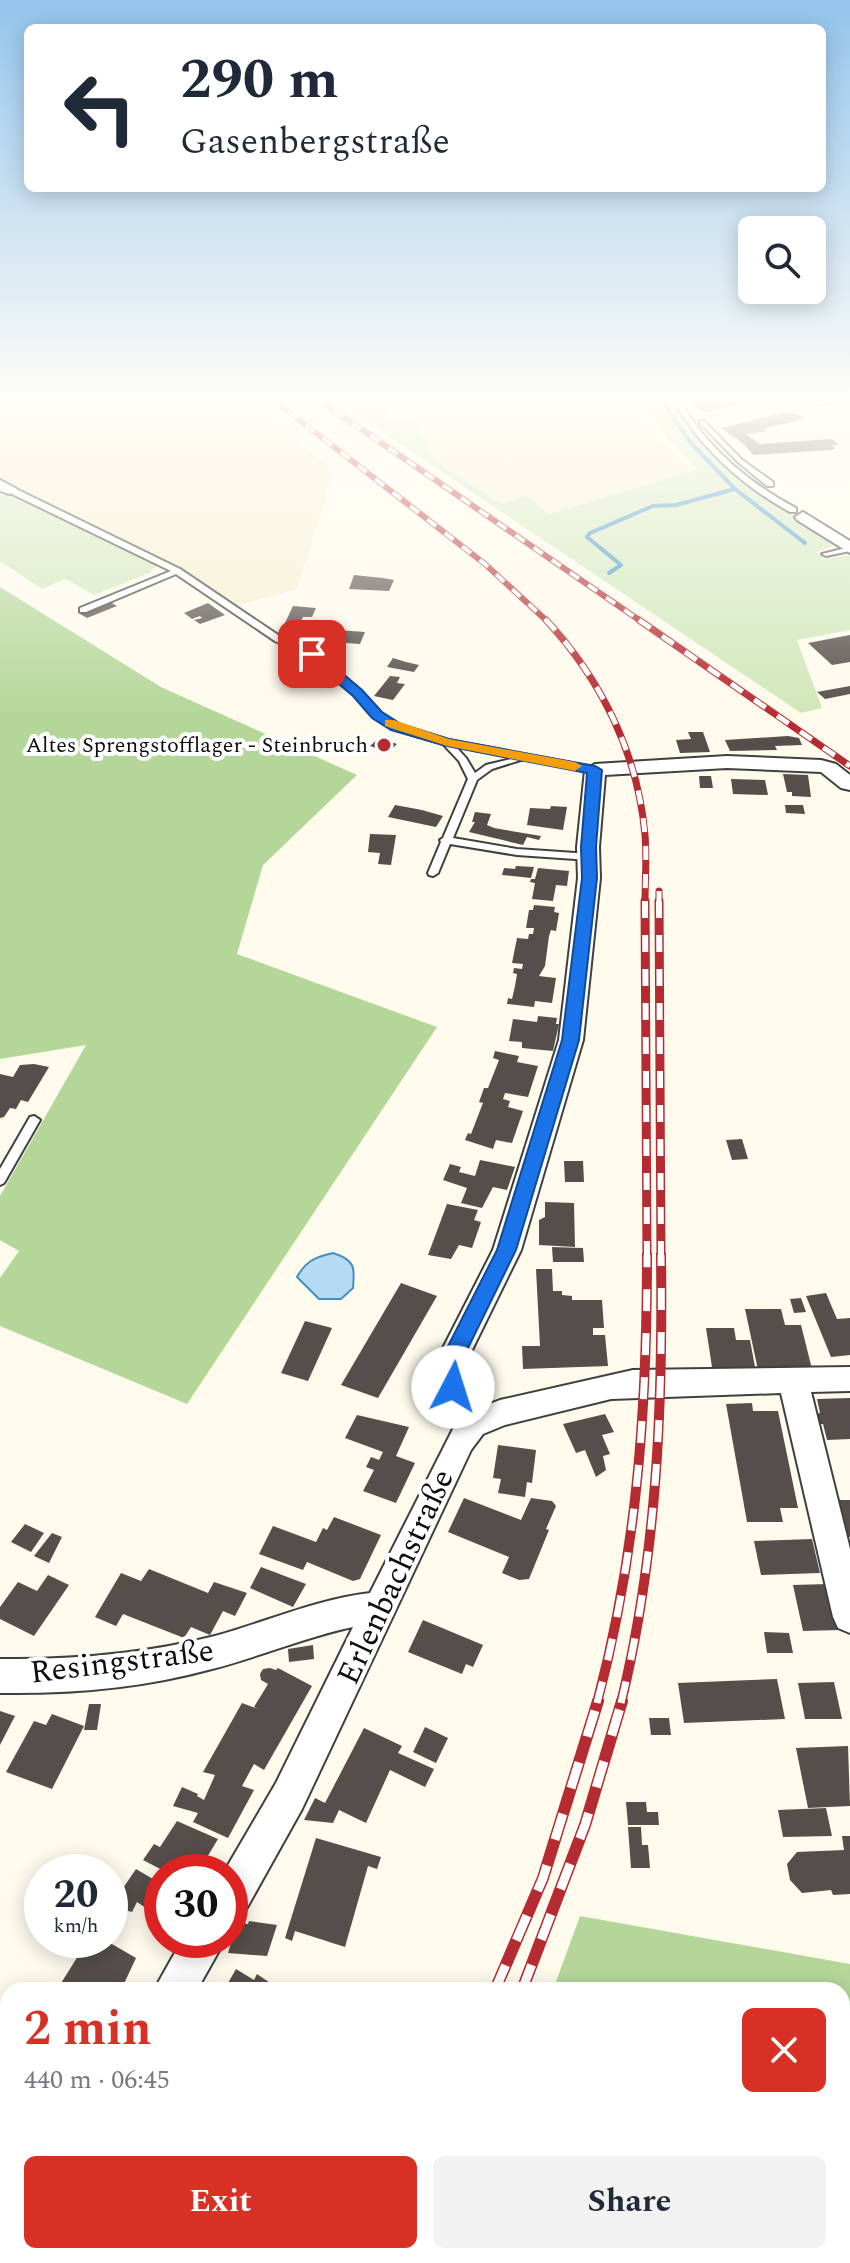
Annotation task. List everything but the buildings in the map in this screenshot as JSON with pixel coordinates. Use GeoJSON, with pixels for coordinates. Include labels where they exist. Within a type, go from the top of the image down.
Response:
{"type":"FeatureCollection","features":[{"type":"Feature","properties":{"kind":"street"},"geometry":{"type":"LineString","coordinates":[[798,513],[850,549]]}},
{"type":"Feature","properties":{"kind":"street"},"geometry":{"type":"LineString","coordinates":[[848,784],[821,766],[770,763],[727,762],[595,770],[577,1004],[567,1055],[507,1250],[456,1352],[453,1387],[472,1425],[500,1413],[633,1383],[850,1379]]}},
{"type":"Feature","properties":{"kind":"street"},"geometry":{"type":"LineString","coordinates":[[793,1381],[850,1617]]}},
{"type":"Feature","properties":{"kind":"street","name":"Erlenbachstraße"},"geometry":{"type":"LineString","coordinates":[[248,1868],[289,1796],[460,1441],[472,1425]]}},
{"type":"Feature","properties":{"kind":"street","name":"Resingstraße"},"geometry":{"type":"LineString","coordinates":[[0,1676],[104,1672],[193,1658],[353,1609],[382,1607]]}},
{"type":"Feature","properties":{"kind":"street"},"geometry":{"type":"LineString","coordinates":[[179,1982],[194,1958]]}},
{"type":"Feature","properties":{"kind":"lane"},"geometry":{"type":"LineString","coordinates":[[38,504],[177,571],[278,639],[312,654],[387,721],[447,742],[595,770]]}},
{"type":"Feature","properties":{"kind":"lane"},"geometry":{"type":"LineString","coordinates":[[786,504],[798,513]]}},
{"type":"Feature","properties":{"kind":"lane"},"geometry":{"type":"LineString","coordinates":[[788,504],[798,513]]}},
{"type":"Feature","properties":{"kind":"lane"},"geometry":{"type":"LineString","coordinates":[[826,554],[850,549]]}},
{"type":"Feature","properties":{"kind":"lane"},"geometry":{"type":"LineString","coordinates":[[83,610],[177,571]]}},
{"type":"Feature","properties":{"kind":"lane"},"geometry":{"type":"LineString","coordinates":[[447,742],[463,760],[473,779]]}},
{"type":"Feature","properties":{"kind":"lane"},"geometry":{"type":"LineString","coordinates":[[433,873],[473,779],[489,767],[527,757]]}},
{"type":"Feature","properties":{"kind":"lane"},"geometry":{"type":"LineString","coordinates":[[445,840],[494,849],[590,857]]}},
{"type":"Feature","properties":{"kind":"lane"},"geometry":{"type":"LineString","coordinates":[[0,1180],[34,1120]]}},
{"type":"Feature","properties":{"kind":"shaded area"},"geometry":{"type":"Polygon","coordinates":[[[49,504],[324,504],[297,589],[239,605],[49,504]]]}},
{"type":"Feature","properties":{"kind":"shaded area"},"geometry":{"type":"Polygon","coordinates":[[[523,504],[585,504],[549,514],[523,504]]]}},
{"type":"Feature","properties":{"kind":"green space"},"geometry":{"type":"Polygon","coordinates":[[[0,504],[34,504],[158,566],[150,570],[152,572],[94,595],[65,579],[42,589],[0,561],[0,504]]]}},
{"type":"Feature","properties":{"kind":"green space"},"geometry":{"type":"Polygon","coordinates":[[[489,504],[536,504],[549,514],[584,504],[777,504],[831,542],[833,546],[817,552],[824,559],[850,555],[850,630],[797,640],[822,708],[801,713],[489,504]]]}},
{"type":"Feature","properties":{"kind":"green space"},"geometry":{"type":"Polygon","coordinates":[[[0,587],[161,687],[357,775],[263,865],[237,954],[437,1027],[187,1404],[0,1326],[0,1278],[19,1251],[0,1240],[0,1196],[86,1045],[0,1059],[0,587]]]}},
{"type":"Feature","properties":{"kind":"green space"},"geometry":{"type":"Polygon","coordinates":[[[580,1916],[850,1964],[850,1982],[556,1982],[580,1916]]]}},
{"type":"Feature","properties":{"kind":"water"},"geometry":{"type":"Polygon","coordinates":[[[333,1253],[346,1258],[352,1265],[353,1288],[341,1299],[319,1299],[297,1277],[312,1260],[333,1253]]]}},
{"type":"Feature","properties":{"kind":"waterway"},"geometry":{"type":"LineString","coordinates":[[609,573],[621,565],[587,537],[590,533],[653,506],[681,504]]}},
{"type":"Feature","properties":{"kind":"waterway"},"geometry":{"type":"LineString","coordinates":[[754,504],[805,543]]}},
{"type":"Feature","properties":{"kind":"railway"},"geometry":{"type":"LineString","coordinates":[[407,504],[485,564],[547,621]]}},
{"type":"Feature","properties":{"kind":"railway"},"geometry":{"type":"LineString","coordinates":[[470,504],[642,622]]}},
{"type":"Feature","properties":{"kind":"railway"},"geometry":{"type":"LineString","coordinates":[[639,620],[850,766]]}},
{"type":"Feature","properties":{"kind":"railway"},"geometry":{"type":"LineString","coordinates":[[547,621],[584,667],[614,719],[625,747],[641,805],[645,835],[645,903]]}},
{"type":"Feature","properties":{"kind":"railway"},"geometry":{"type":"LineString","coordinates":[[659,891],[659,901]]}},
{"type":"Feature","properties":{"kind":"railway"},"geometry":{"type":"LineString","coordinates":[[659,901],[661,1257]]}},
{"type":"Feature","properties":{"kind":"railway"},"geometry":{"type":"LineString","coordinates":[[645,903],[647,1255]]}},
{"type":"Feature","properties":{"kind":"railway"},"geometry":{"type":"LineString","coordinates":[[597,1703],[622,1591],[637,1480],[645,1369],[647,1255]]}},
{"type":"Feature","properties":{"kind":"railway"},"geometry":{"type":"LineString","coordinates":[[621,1703],[643,1592],[650,1536],[659,1425],[661,1257]]}},
{"type":"Feature","properties":{"kind":"railway"},"geometry":{"type":"LineString","coordinates":[[498,1982],[543,1878],[598,1701]]}},
{"type":"Feature","properties":{"kind":"railway"},"geometry":{"type":"LineString","coordinates":[[525,1982],[585,1825],[622,1701]]}},
{"type":"Feature","properties":{"kind":"slow traffic"},"geometry":{"type":"LineString","coordinates":[[389,723],[447,742],[575,766]]}},
{"type":"Feature","properties":{"kind":"place","name":"Altes Sprengstofflager - Steinbruch"},"geometry":{"type":"Point","coordinates":[384,745]}},
{"type":"Feature","properties":{"kind":"route"},"geometry":{"type":"LineString","coordinates":[[312,654],[358,693],[377,715],[396,727],[447,742],[595,770],[588,847],[589,878],[571,1040],[507,1250],[461,1336],[456,1352],[453,1387]]}}]}
